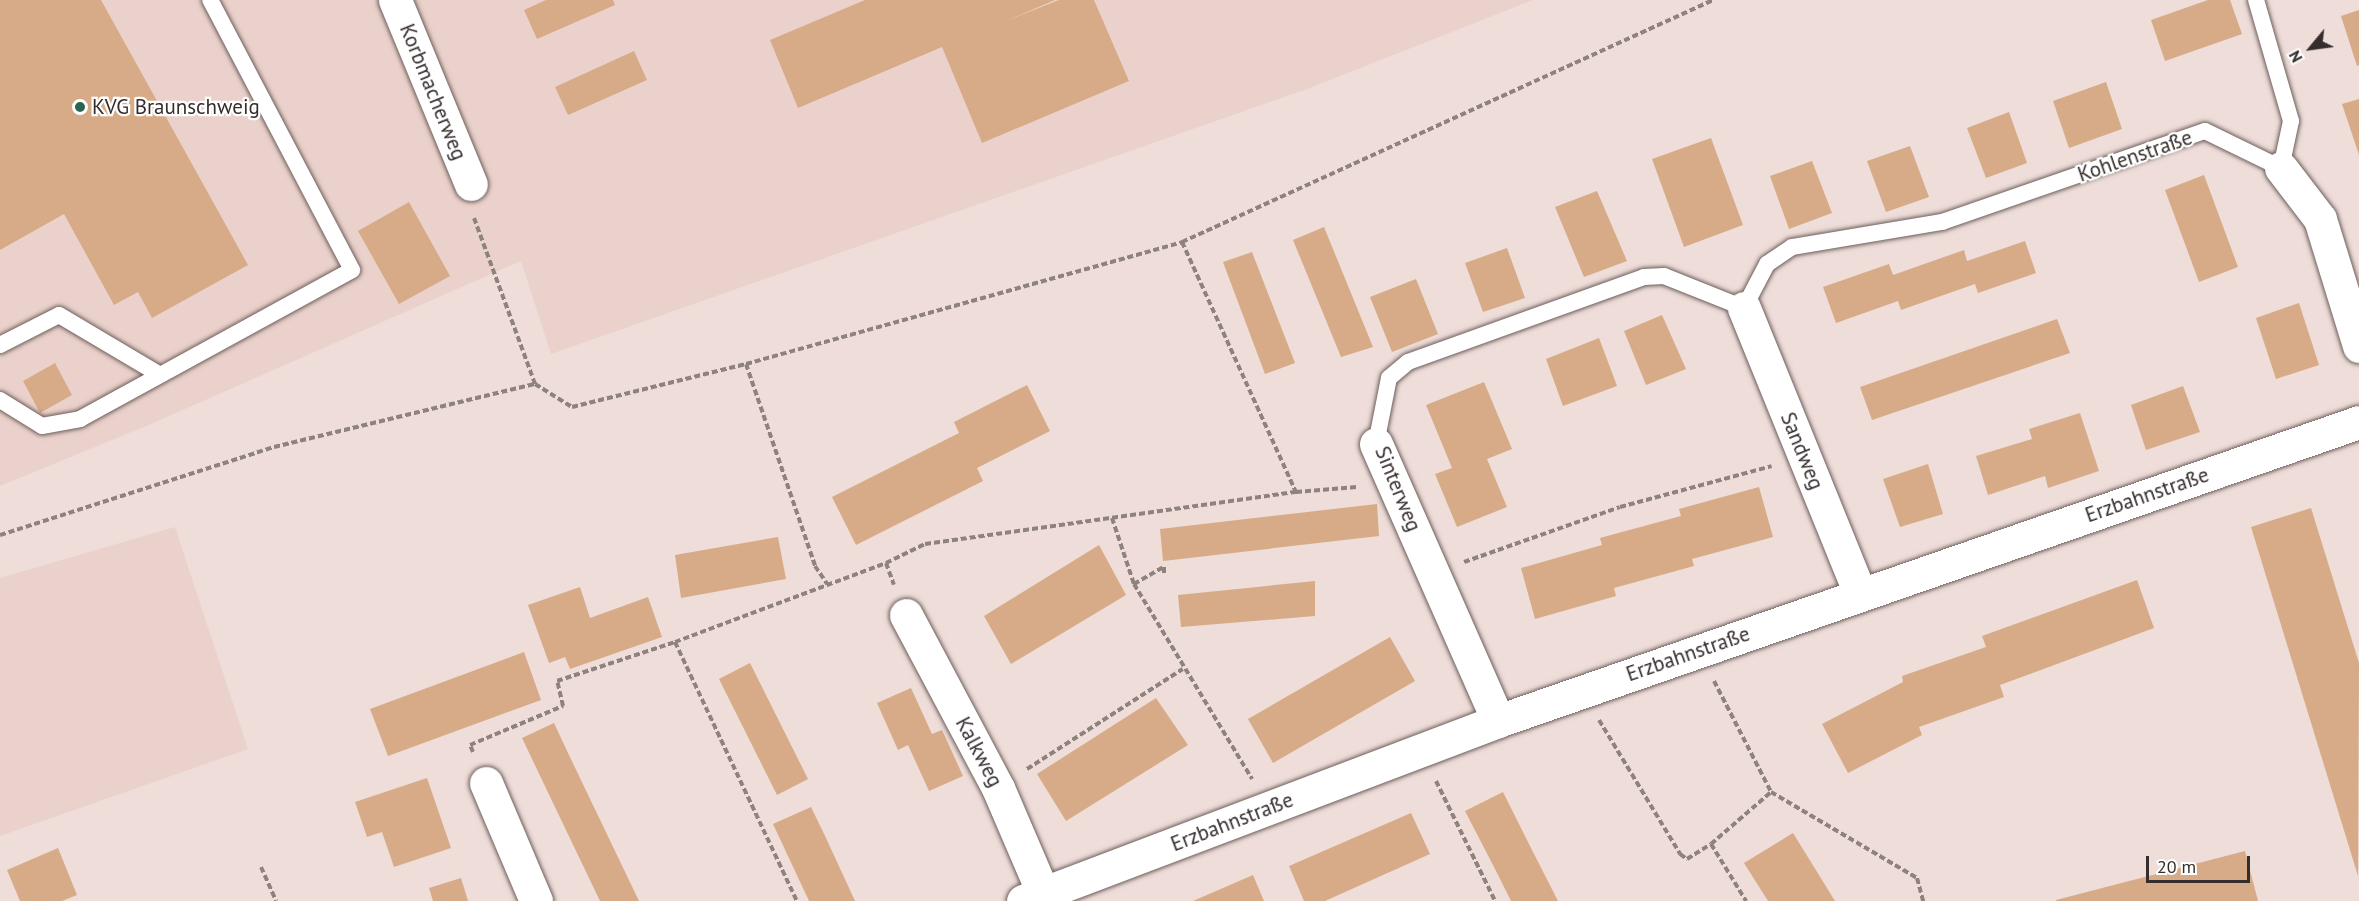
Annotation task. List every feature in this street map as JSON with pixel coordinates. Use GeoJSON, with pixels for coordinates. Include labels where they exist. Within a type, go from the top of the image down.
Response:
{"type":"FeatureCollection","features":[{"type":"Feature","properties":{"kind":"street","name":"Korbmacherweg"},"geometry":{"type":"LineString","coordinates":[[395,0],[471,184]]}},
{"type":"Feature","properties":{"kind":"street","name":"Kohlenstraße"},"geometry":{"type":"LineString","coordinates":[[2281,168],[2320,219],[2359,346]]}},
{"type":"Feature","properties":{"kind":"street","name":"Sandweg"},"geometry":{"type":"LineString","coordinates":[[1744,308],[1860,594]]}},
{"type":"Feature","properties":{"kind":"street","name":"Erzbahnstraße"},"geometry":{"type":"LineString","coordinates":[[1033,897],[1498,721],[2359,422]]}},
{"type":"Feature","properties":{"kind":"street","name":"Sinterweg"},"geometry":{"type":"LineString","coordinates":[[1376,444],[1498,721]]}},
{"type":"Feature","properties":{"kind":"street","name":"Kalkweg"},"geometry":{"type":"LineString","coordinates":[[906,615],[998,788],[1033,897]]}},
{"type":"Feature","properties":{"kind":"street"},"geometry":{"type":"LineString","coordinates":[[486,783],[536,901]]}},
{"type":"Feature","properties":{"kind":"lane"},"geometry":{"type":"LineString","coordinates":[[1,403],[42,426],[80,419],[352,270],[210,0]]}},
{"type":"Feature","properties":{"kind":"lane"},"geometry":{"type":"LineString","coordinates":[[2256,0],[2291,121],[2281,168]]}},
{"type":"Feature","properties":{"kind":"lane","name":"Kohlenstraße"},"geometry":{"type":"LineString","coordinates":[[1744,308],[1767,264],[1792,248],[1942,222],[2205,132],[2281,168]]}},
{"type":"Feature","properties":{"kind":"lane","name":"Sinterweg"},"geometry":{"type":"LineString","coordinates":[[1376,444],[1389,378],[1408,362],[1614,288],[1664,276],[1744,308]]}},
{"type":"Feature","properties":{"kind":"lane"},"geometry":{"type":"LineString","coordinates":[[0,345],[60,315],[160,375]]}},
{"type":"Feature","properties":{"kind":"path"},"geometry":{"type":"LineString","coordinates":[[471,184],[474,221],[536,384],[572,406],[746,364],[1182,242],[1713,0]]}},
{"type":"Feature","properties":{"kind":"path"},"geometry":{"type":"LineString","coordinates":[[1182,242],[1296,492]]}},
{"type":"Feature","properties":{"kind":"path"},"geometry":{"type":"LineString","coordinates":[[746,364],[815,566],[827,584]]}},
{"type":"Feature","properties":{"kind":"path"},"geometry":{"type":"LineString","coordinates":[[0,535],[274,447],[536,384]]}},
{"type":"Feature","properties":{"kind":"path"},"geometry":{"type":"LineString","coordinates":[[1433,574],[1620,507],[1805,458]]}},
{"type":"Feature","properties":{"kind":"path"},"geometry":{"type":"LineString","coordinates":[[486,783],[470,745],[563,706],[557,681],[675,642],[886,563],[925,544],[1296,492],[1394,484]]}},
{"type":"Feature","properties":{"kind":"path"},"geometry":{"type":"LineString","coordinates":[[1112,518],[1134,584],[1183,669],[1270,808]]}},
{"type":"Feature","properties":{"kind":"path"},"geometry":{"type":"LineString","coordinates":[[1134,584],[1164,567],[1164,575]]}},
{"type":"Feature","properties":{"kind":"path"},"geometry":{"type":"LineString","coordinates":[[675,642],[797,901]]}},
{"type":"Feature","properties":{"kind":"path"},"geometry":{"type":"LineString","coordinates":[[1698,650],[1771,792],[1917,878],[1923,901]]}},
{"type":"Feature","properties":{"kind":"path"},"geometry":{"type":"LineString","coordinates":[[998,788],[1183,669]]}},
{"type":"Feature","properties":{"kind":"path"},"geometry":{"type":"LineString","coordinates":[[1582,691],[1680,854],[1687,859],[1711,844],[1771,792]]}},
{"type":"Feature","properties":{"kind":"path"},"geometry":{"type":"LineString","coordinates":[[1421,750],[1495,901]]}},
{"type":"Feature","properties":{"kind":"path"},"geometry":{"type":"LineString","coordinates":[[1711,844],[1746,901]]}},
{"type":"Feature","properties":{"kind":"path"},"geometry":{"type":"LineString","coordinates":[[261,867],[276,901]]}},
{"type":"Feature","properties":{"kind":"shaded area"},"geometry":{"type":"Polygon","coordinates":[[[0,0],[1533,0],[1307,89],[551,354],[521,261],[151,424],[0,486],[0,0]]]}},
{"type":"Feature","properties":{"kind":"shaded area"},"geometry":{"type":"Polygon","coordinates":[[[175,527],[248,749],[0,836],[0,578],[175,527]]]}},
{"type":"Feature","properties":{"kind":"building","name":"KVG Braunschweig"},"geometry":{"type":"Polygon","coordinates":[[[0,0],[101,0],[248,265],[152,318],[138,292],[114,305],[64,214],[0,250],[0,0]]]}},
{"type":"Feature","properties":{"kind":"building"},"geometry":{"type":"Polygon","coordinates":[[[546,0],[613,0],[615,5],[537,39],[524,10],[546,0]]]}},
{"type":"Feature","properties":{"kind":"building"},"geometry":{"type":"Polygon","coordinates":[[[865,0],[1055,0],[1006,21],[1059,0],[1094,0],[1129,81],[982,143],[942,47],[798,108],[770,40],[865,0]]]}},
{"type":"Feature","properties":{"kind":"building"},"geometry":{"type":"Polygon","coordinates":[[[2208,0],[2230,0],[2242,34],[2165,61],[2151,20],[2208,0]]]}},
{"type":"Feature","properties":{"kind":"building"},"geometry":{"type":"Polygon","coordinates":[[[2359,10],[2359,65],[2357,66],[2341,16],[2359,10]]]}},
{"type":"Feature","properties":{"kind":"building"},"geometry":{"type":"Polygon","coordinates":[[[634,51],[647,80],[568,115],[555,87],[634,51]]]}},
{"type":"Feature","properties":{"kind":"building"},"geometry":{"type":"Polygon","coordinates":[[[2106,82],[2122,129],[2069,148],[2053,101],[2106,82]]]}},
{"type":"Feature","properties":{"kind":"building"},"geometry":{"type":"Polygon","coordinates":[[[2359,99],[2359,155],[2342,104],[2359,99]]]}},
{"type":"Feature","properties":{"kind":"building"},"geometry":{"type":"Polygon","coordinates":[[[2009,112],[2027,163],[1986,178],[1967,128],[2009,112]]]}},
{"type":"Feature","properties":{"kind":"building"},"geometry":{"type":"Polygon","coordinates":[[[1711,138],[1743,225],[1684,247],[1652,159],[1711,138]]]}},
{"type":"Feature","properties":{"kind":"building"},"geometry":{"type":"Polygon","coordinates":[[[1910,146],[1929,197],[1886,212],[1867,161],[1910,146]]]}},
{"type":"Feature","properties":{"kind":"building"},"geometry":{"type":"Polygon","coordinates":[[[1812,161],[1832,213],[1789,229],[1770,176],[1812,161]]]}},
{"type":"Feature","properties":{"kind":"building"},"geometry":{"type":"Polygon","coordinates":[[[2204,175],[2238,267],[2199,282],[2165,190],[2204,175]]]}},
{"type":"Feature","properties":{"kind":"building"},"geometry":{"type":"Polygon","coordinates":[[[1597,191],[1627,261],[1584,277],[1555,207],[1597,191]]]}},
{"type":"Feature","properties":{"kind":"building"},"geometry":{"type":"Polygon","coordinates":[[[409,202],[450,276],[399,304],[358,231],[409,202]]]}},
{"type":"Feature","properties":{"kind":"building"},"geometry":{"type":"Polygon","coordinates":[[[1324,227],[1373,347],[1341,357],[1293,240],[1324,227]]]}},
{"type":"Feature","properties":{"kind":"building"},"geometry":{"type":"Polygon","coordinates":[[[2025,241],[2036,273],[1978,293],[1975,284],[1901,310],[1898,301],[1836,323],[1823,287],[1889,264],[1893,275],[1964,250],[1967,261],[2025,241]]]}},
{"type":"Feature","properties":{"kind":"building"},"geometry":{"type":"Polygon","coordinates":[[[1507,248],[1525,298],[1483,312],[1465,263],[1507,248]]]}},
{"type":"Feature","properties":{"kind":"building"},"geometry":{"type":"Polygon","coordinates":[[[1252,252],[1295,363],[1265,374],[1223,262],[1252,252]]]}},
{"type":"Feature","properties":{"kind":"building"},"geometry":{"type":"Polygon","coordinates":[[[1416,279],[1438,334],[1392,352],[1370,297],[1416,279]]]}},
{"type":"Feature","properties":{"kind":"building"},"geometry":{"type":"Polygon","coordinates":[[[2299,303],[2319,365],[2276,379],[2256,318],[2299,303]]]}},
{"type":"Feature","properties":{"kind":"building"},"geometry":{"type":"Polygon","coordinates":[[[1662,315],[1686,369],[1646,385],[1624,331],[1662,315]]]}},
{"type":"Feature","properties":{"kind":"building"},"geometry":{"type":"Polygon","coordinates":[[[2057,319],[2070,353],[1872,420],[1860,387],[2057,319]]]}},
{"type":"Feature","properties":{"kind":"building"},"geometry":{"type":"Polygon","coordinates":[[[1599,338],[1617,386],[1563,406],[1546,359],[1599,338]]]}},
{"type":"Feature","properties":{"kind":"building"},"geometry":{"type":"Polygon","coordinates":[[[55,363],[72,395],[40,413],[23,381],[55,363]]]}},
{"type":"Feature","properties":{"kind":"building"},"geometry":{"type":"Polygon","coordinates":[[[1484,382],[1512,449],[1487,459],[1507,507],[1457,527],[1435,474],[1452,468],[1426,405],[1484,382]]]}},
{"type":"Feature","properties":{"kind":"building"},"geometry":{"type":"Polygon","coordinates":[[[1027,385],[1050,431],[977,468],[983,481],[856,545],[832,497],[959,433],[954,422],[1027,385]]]}},
{"type":"Feature","properties":{"kind":"building"},"geometry":{"type":"Polygon","coordinates":[[[2183,386],[2200,432],[2146,450],[2131,405],[2183,386]]]}},
{"type":"Feature","properties":{"kind":"building"},"geometry":{"type":"Polygon","coordinates":[[[2080,413],[2099,471],[2048,488],[2045,476],[1988,495],[1976,456],[2032,439],[2029,429],[2080,413]]]}},
{"type":"Feature","properties":{"kind":"building"},"geometry":{"type":"Polygon","coordinates":[[[1928,464],[1943,514],[1900,527],[1883,479],[1928,464]]]}},
{"type":"Feature","properties":{"kind":"building"},"geometry":{"type":"Polygon","coordinates":[[[1759,487],[1773,537],[1692,559],[1694,566],[1614,588],[1616,596],[1535,619],[1521,568],[1602,545],[1600,538],[1681,516],[1679,509],[1759,487]]]}},
{"type":"Feature","properties":{"kind":"building"},"geometry":{"type":"Polygon","coordinates":[[[1377,504],[1379,536],[1163,561],[1160,529],[1377,504]]]}},
{"type":"Feature","properties":{"kind":"building"},"geometry":{"type":"Polygon","coordinates":[[[2311,508],[2359,663],[2358,876],[2251,527],[2311,508]]]}},
{"type":"Feature","properties":{"kind":"building"},"geometry":{"type":"Polygon","coordinates":[[[778,537],[786,579],[681,598],[675,555],[778,537]]]}},
{"type":"Feature","properties":{"kind":"building"},"geometry":{"type":"Polygon","coordinates":[[[1099,545],[1126,595],[1011,664],[984,616],[1099,545]]]}},
{"type":"Feature","properties":{"kind":"building"},"geometry":{"type":"Polygon","coordinates":[[[2137,580],[2154,628],[2000,685],[2004,697],[1919,727],[1922,735],[1848,773],[1822,724],[1903,682],[1902,676],[1986,647],[1982,636],[2137,580]]]}},
{"type":"Feature","properties":{"kind":"building"},"geometry":{"type":"Polygon","coordinates":[[[1315,581],[1315,616],[1181,627],[1178,595],[1315,581]]]}},
{"type":"Feature","properties":{"kind":"building"},"geometry":{"type":"Polygon","coordinates":[[[580,587],[590,618],[648,597],[662,637],[570,669],[565,657],[549,663],[528,605],[580,587]]]}},
{"type":"Feature","properties":{"kind":"building"},"geometry":{"type":"Polygon","coordinates":[[[1390,637],[1415,681],[1273,763],[1248,719],[1390,637]]]}},
{"type":"Feature","properties":{"kind":"building"},"geometry":{"type":"Polygon","coordinates":[[[524,652],[541,700],[388,756],[370,709],[524,652]]]}},
{"type":"Feature","properties":{"kind":"building"},"geometry":{"type":"Polygon","coordinates":[[[750,663],[808,779],[777,795],[719,679],[750,663]]]}},
{"type":"Feature","properties":{"kind":"building"},"geometry":{"type":"Polygon","coordinates":[[[911,688],[932,734],[942,730],[963,776],[929,791],[908,745],[898,750],[877,703],[911,688]]]}},
{"type":"Feature","properties":{"kind":"building"},"geometry":{"type":"Polygon","coordinates":[[[1156,698],[1188,745],[1066,821],[1037,774],[1156,698]]]}},
{"type":"Feature","properties":{"kind":"building"},"geometry":{"type":"Polygon","coordinates":[[[554,723],[639,901],[600,901],[522,738],[554,723]]]}},
{"type":"Feature","properties":{"kind":"building"},"geometry":{"type":"Polygon","coordinates":[[[427,778],[451,848],[394,867],[382,832],[367,837],[355,802],[427,778]]]}},
{"type":"Feature","properties":{"kind":"building"},"geometry":{"type":"Polygon","coordinates":[[[1503,792],[1558,901],[1511,901],[1465,811],[1503,792]]]}},
{"type":"Feature","properties":{"kind":"building"},"geometry":{"type":"Polygon","coordinates":[[[811,807],[855,901],[809,901],[773,824],[811,807]]]}},
{"type":"Feature","properties":{"kind":"building"},"geometry":{"type":"Polygon","coordinates":[[[1411,813],[1430,854],[1325,901],[1304,901],[1289,866],[1411,813]]]}},
{"type":"Feature","properties":{"kind":"building"},"geometry":{"type":"Polygon","coordinates":[[[1793,833],[1835,901],[1768,901],[1744,863],[1793,833]]]}},
{"type":"Feature","properties":{"kind":"building"},"geometry":{"type":"Polygon","coordinates":[[[58,848],[77,895],[62,901],[20,901],[7,870],[58,848]]]}},
{"type":"Feature","properties":{"kind":"building"},"geometry":{"type":"Polygon","coordinates":[[[2245,851],[2258,901],[2056,901],[2056,900],[2245,851]]]}},
{"type":"Feature","properties":{"kind":"building"},"geometry":{"type":"Polygon","coordinates":[[[1253,875],[1264,901],[1193,901],[1253,875]]]}},
{"type":"Feature","properties":{"kind":"building"},"geometry":{"type":"Polygon","coordinates":[[[461,878],[468,901],[433,901],[429,888],[461,878]]]}},
{"type":"Feature","properties":{"kind":"place","name":"KVG Braunschweig"},"geometry":{"type":"Point","coordinates":[80,107]}}]}
